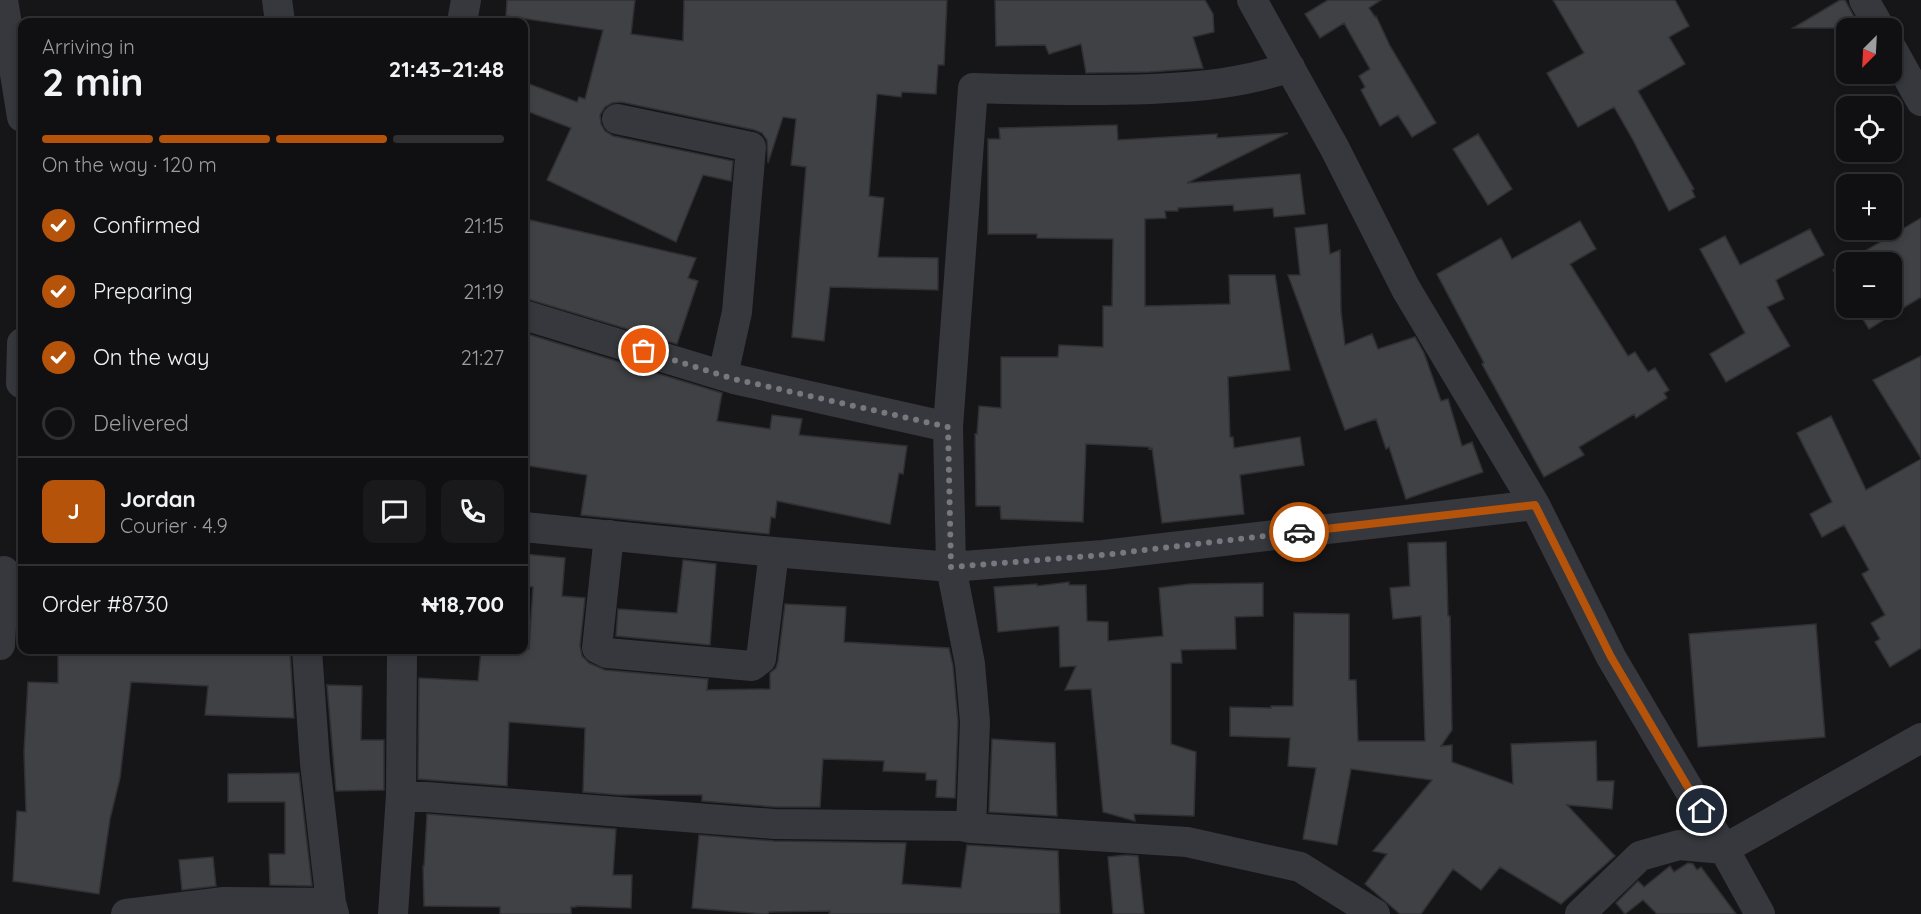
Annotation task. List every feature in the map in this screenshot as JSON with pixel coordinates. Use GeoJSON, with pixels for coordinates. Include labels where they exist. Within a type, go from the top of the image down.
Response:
{"type":"FeatureCollection","features":[{"type":"Feature","properties":{"kind":"street"},"geometry":{"type":"LineString","coordinates":[[1,0],[18,95]]}},
{"type":"Feature","properties":{"kind":"street"},"geometry":{"type":"LineString","coordinates":[[278,0],[280,18]]}},
{"type":"Feature","properties":{"kind":"street"},"geometry":{"type":"LineString","coordinates":[[463,18],[466,0]]}},
{"type":"Feature","properties":{"kind":"street"},"geometry":{"type":"LineString","coordinates":[[1252,0],[1334,147],[1406,289],[1535,505],[1611,657],[1760,914]]}},
{"type":"Feature","properties":{"kind":"street"},"geometry":{"type":"LineString","coordinates":[[1864,0],[1874,18]]}},
{"type":"Feature","properties":{"kind":"street"},"geometry":{"type":"LineString","coordinates":[[1902,67],[1921,101]]}},
{"type":"Feature","properties":{"kind":"street"},"geometry":{"type":"LineString","coordinates":[[971,828],[975,722],[970,664],[951,567],[948,427],[973,88],[1087,92],[1203,86],[1267,75],[1290,68]]}},
{"type":"Feature","properties":{"kind":"street"},"geometry":{"type":"LineString","coordinates":[[617,119],[751,147],[737,312],[723,375]]}},
{"type":"Feature","properties":{"kind":"street"},"geometry":{"type":"LineString","coordinates":[[528,316],[723,375],[948,427]]}},
{"type":"Feature","properties":{"kind":"street"},"geometry":{"type":"LineString","coordinates":[[528,527],[951,567],[1103,555],[1535,505]]}},
{"type":"Feature","properties":{"kind":"street"},"geometry":{"type":"LineString","coordinates":[[609,535],[597,648],[607,653],[752,666],[761,659],[774,552]]}},
{"type":"Feature","properties":{"kind":"street"},"geometry":{"type":"LineString","coordinates":[[0,645],[9,571]]}},
{"type":"Feature","properties":{"kind":"street"},"geometry":{"type":"LineString","coordinates":[[126,914],[223,908],[332,909],[315,763],[307,654]]}},
{"type":"Feature","properties":{"kind":"street"},"geometry":{"type":"LineString","coordinates":[[393,914],[401,795],[402,654]]}},
{"type":"Feature","properties":{"kind":"street"},"geometry":{"type":"LineString","coordinates":[[1580,914],[1640,856],[1679,845],[1724,849],[1921,738]]}},
{"type":"Feature","properties":{"kind":"street"},"geometry":{"type":"LineString","coordinates":[[401,795],[774,824],[962,826],[1187,842],[1300,867],[1375,914]]}},
{"type":"Feature","properties":{"kind":"building"},"geometry":{"type":"Polygon","coordinates":[[[507,0],[635,0],[631,34],[683,41],[684,0],[947,0],[944,65],[938,65],[936,94],[902,92],[901,97],[877,94],[869,196],[884,198],[878,257],[938,258],[938,290],[830,287],[824,341],[792,337],[806,167],[791,165],[796,119],[783,117],[768,163],[767,140],[762,133],[755,130],[621,102],[605,107],[600,115],[601,124],[605,131],[613,136],[733,161],[731,181],[703,175],[676,242],[547,180],[571,128],[528,112],[528,84],[577,102],[579,97],[585,99],[603,30],[506,16],[507,0]]]}},
{"type":"Feature","properties":{"kind":"building"},"geometry":{"type":"Polygon","coordinates":[[[995,0],[1205,0],[1213,14],[1214,32],[1193,37],[1203,68],[1086,73],[1081,44],[1049,54],[1045,45],[996,46],[995,0]]]}},
{"type":"Feature","properties":{"kind":"building"},"geometry":{"type":"Polygon","coordinates":[[[1328,0],[1381,0],[1369,8],[1376,16],[1390,46],[1436,123],[1412,137],[1398,115],[1380,126],[1361,90],[1365,87],[1359,76],[1370,69],[1344,23],[1320,38],[1305,14],[1328,0]]]}},
{"type":"Feature","properties":{"kind":"building"},"geometry":{"type":"Polygon","coordinates":[[[1553,0],[1675,0],[1689,26],[1669,37],[1685,64],[1638,91],[1694,189],[1692,190],[1695,197],[1669,211],[1614,107],[1578,127],[1547,73],[1584,53],[1553,0]]]}},
{"type":"Feature","properties":{"kind":"building"},"geometry":{"type":"Polygon","coordinates":[[[1840,0],[1845,0],[1855,18],[1836,18],[1836,28],[1793,28],[1840,0]]]}},
{"type":"Feature","properties":{"kind":"building"},"geometry":{"type":"Polygon","coordinates":[[[1117,125],[1118,140],[1217,134],[1217,138],[1288,133],[1187,183],[1300,174],[1305,214],[1274,217],[1273,208],[1234,211],[1233,205],[1178,208],[1178,211],[1165,211],[1166,218],[1145,219],[1145,306],[1230,304],[1229,275],[1275,275],[1290,370],[1228,377],[1230,437],[1233,437],[1234,448],[1300,437],[1304,465],[1240,475],[1244,514],[1162,523],[1152,448],[1086,444],[1083,522],[1001,519],[1000,506],[976,506],[975,434],[977,434],[979,406],[1001,408],[1001,357],[1058,357],[1059,345],[1103,347],[1103,306],[1112,306],[1113,239],[1037,238],[1037,234],[988,234],[988,139],[1000,139],[999,128],[1117,125]]]}},
{"type":"Feature","properties":{"kind":"building"},"geometry":{"type":"Polygon","coordinates":[[[1478,134],[1512,189],[1488,205],[1453,149],[1478,134]]]}},
{"type":"Feature","properties":{"kind":"building"},"geometry":{"type":"Polygon","coordinates":[[[1921,218],[1921,297],[1902,309],[1902,252],[1864,252],[1884,240],[1902,240],[1902,229],[1921,218]]]}},
{"type":"Feature","properties":{"kind":"building"},"geometry":{"type":"Polygon","coordinates":[[[530,220],[696,258],[688,278],[698,281],[677,344],[528,299],[530,220]]]}},
{"type":"Feature","properties":{"kind":"building"},"geometry":{"type":"Polygon","coordinates":[[[1580,221],[1596,249],[1570,264],[1628,356],[1635,352],[1648,372],[1655,368],[1669,390],[1664,393],[1667,398],[1636,418],[1634,414],[1579,447],[1584,455],[1544,477],[1482,364],[1484,363],[1437,274],[1501,238],[1512,259],[1580,221]]]}},
{"type":"Feature","properties":{"kind":"building"},"geometry":{"type":"Polygon","coordinates":[[[1327,224],[1330,254],[1340,250],[1341,311],[1345,345],[1372,334],[1378,349],[1415,337],[1424,353],[1441,401],[1448,399],[1462,446],[1472,442],[1483,472],[1406,499],[1389,447],[1386,449],[1376,419],[1345,430],[1288,275],[1300,275],[1295,228],[1327,224]]]}},
{"type":"Feature","properties":{"kind":"building"},"geometry":{"type":"Polygon","coordinates":[[[1810,229],[1824,255],[1776,280],[1784,299],[1767,307],[1790,346],[1726,382],[1710,354],[1745,333],[1700,249],[1725,236],[1740,265],[1810,229]]]}},
{"type":"Feature","properties":{"kind":"building"},"geometry":{"type":"Polygon","coordinates":[[[1862,318],[1887,318],[1869,329],[1862,318]]]}},
{"type":"Feature","properties":{"kind":"building"},"geometry":{"type":"Polygon","coordinates":[[[528,334],[722,393],[717,421],[770,429],[772,415],[802,419],[799,435],[907,446],[903,474],[899,473],[890,524],[777,501],[775,518],[771,517],[769,534],[581,515],[587,475],[528,466],[528,334]]]}},
{"type":"Feature","properties":{"kind":"building"},"geometry":{"type":"Polygon","coordinates":[[[1921,356],[1921,458],[1873,380],[1921,356]]]}},
{"type":"Feature","properties":{"kind":"building"},"geometry":{"type":"Polygon","coordinates":[[[1831,416],[1866,490],[1921,459],[1921,648],[1890,667],[1875,642],[1880,639],[1871,623],[1885,615],[1862,574],[1869,570],[1844,525],[1822,537],[1810,514],[1832,502],[1797,433],[1831,416]]]}},
{"type":"Feature","properties":{"kind":"building"},"geometry":{"type":"Polygon","coordinates":[[[1446,542],[1452,730],[1441,746],[1452,745],[1452,762],[1513,784],[1511,744],[1596,741],[1597,781],[1614,781],[1612,809],[1567,805],[1615,856],[1561,904],[1500,867],[1481,890],[1453,869],[1421,914],[1400,914],[1365,884],[1387,854],[1373,851],[1432,780],[1351,769],[1337,845],[1303,839],[1316,768],[1288,766],[1290,738],[1230,736],[1230,707],[1293,706],[1294,613],[1349,614],[1349,680],[1356,680],[1358,741],[1425,741],[1421,616],[1393,619],[1390,588],[1410,586],[1408,543],[1446,542]]]}},
{"type":"Feature","properties":{"kind":"building"},"geometry":{"type":"Polygon","coordinates":[[[528,554],[565,558],[562,596],[585,598],[580,646],[582,656],[589,663],[605,670],[708,679],[707,690],[770,689],[770,673],[776,668],[778,661],[785,604],[846,607],[844,642],[949,648],[958,722],[955,798],[936,797],[937,780],[926,780],[926,773],[883,771],[884,761],[823,759],[820,807],[775,807],[702,801],[702,795],[619,795],[583,792],[585,728],[509,722],[507,786],[418,779],[419,678],[478,681],[481,654],[528,654],[533,587],[528,586],[528,554]]]}},
{"type":"Feature","properties":{"kind":"building"},"geometry":{"type":"Polygon","coordinates":[[[683,560],[716,564],[710,645],[616,636],[618,609],[677,613],[683,560]]]}},
{"type":"Feature","properties":{"kind":"building"},"geometry":{"type":"Polygon","coordinates":[[[1069,582],[1069,585],[1086,585],[1087,621],[1108,622],[1108,641],[1163,636],[1159,588],[1190,584],[1263,583],[1263,616],[1235,617],[1236,649],[1181,650],[1182,663],[1171,663],[1171,744],[1196,752],[1194,816],[1134,814],[1135,821],[1103,812],[1091,689],[1065,690],[1076,666],[1060,667],[1059,626],[998,632],[994,587],[1037,584],[1037,586],[1069,582]]]}},
{"type":"Feature","properties":{"kind":"building"},"geometry":{"type":"Polygon","coordinates":[[[1816,624],[1825,737],[1698,747],[1689,634],[1816,624]]]}},
{"type":"Feature","properties":{"kind":"building"},"geometry":{"type":"Polygon","coordinates":[[[58,654],[290,654],[294,718],[205,715],[208,686],[131,682],[120,778],[110,819],[99,894],[13,881],[17,811],[26,812],[24,752],[28,682],[58,683],[58,654]]]}},
{"type":"Feature","properties":{"kind":"building"},"geometry":{"type":"Polygon","coordinates":[[[327,685],[362,686],[361,740],[384,740],[384,790],[336,791],[327,685]]]}},
{"type":"Feature","properties":{"kind":"building"},"geometry":{"type":"Polygon","coordinates":[[[992,739],[1055,743],[1057,816],[989,812],[992,739]]]}},
{"type":"Feature","properties":{"kind":"building"},"geometry":{"type":"Polygon","coordinates":[[[299,773],[312,886],[270,885],[269,854],[285,854],[285,802],[228,802],[228,774],[299,773]]]}},
{"type":"Feature","properties":{"kind":"building"},"geometry":{"type":"Polygon","coordinates":[[[427,814],[616,829],[613,875],[632,875],[631,908],[576,906],[571,907],[571,914],[500,914],[500,907],[424,906],[423,866],[427,814]]]}},
{"type":"Feature","properties":{"kind":"building"},"geometry":{"type":"Polygon","coordinates":[[[699,835],[774,841],[906,843],[902,884],[961,888],[967,845],[1058,851],[1060,914],[829,914],[830,911],[764,914],[692,908],[699,835]]]}},
{"type":"Feature","properties":{"kind":"building"},"geometry":{"type":"Polygon","coordinates":[[[1138,856],[1144,914],[1113,914],[1108,857],[1138,856]]]}},
{"type":"Feature","properties":{"kind":"building"},"geometry":{"type":"Polygon","coordinates":[[[213,857],[216,886],[182,890],[179,860],[213,857]]]}},
{"type":"Feature","properties":{"kind":"building"},"geometry":{"type":"Polygon","coordinates":[[[1688,863],[1693,864],[1697,870],[1701,867],[1736,914],[1657,914],[1643,900],[1625,914],[1616,903],[1638,881],[1644,887],[1670,866],[1674,872],[1688,863]]]}},
{"type":"Feature","properties":{"kind":"way so far"},"geometry":{"type":"LineString","coordinates":[[644,351],[734,379],[948,427],[951,567],[1103,555],[1299,532]]}},
{"type":"Feature","properties":{"kind":"route"},"geometry":{"type":"LineString","coordinates":[[1299,532],[1535,505],[1611,657],[1702,811]]}}]}
